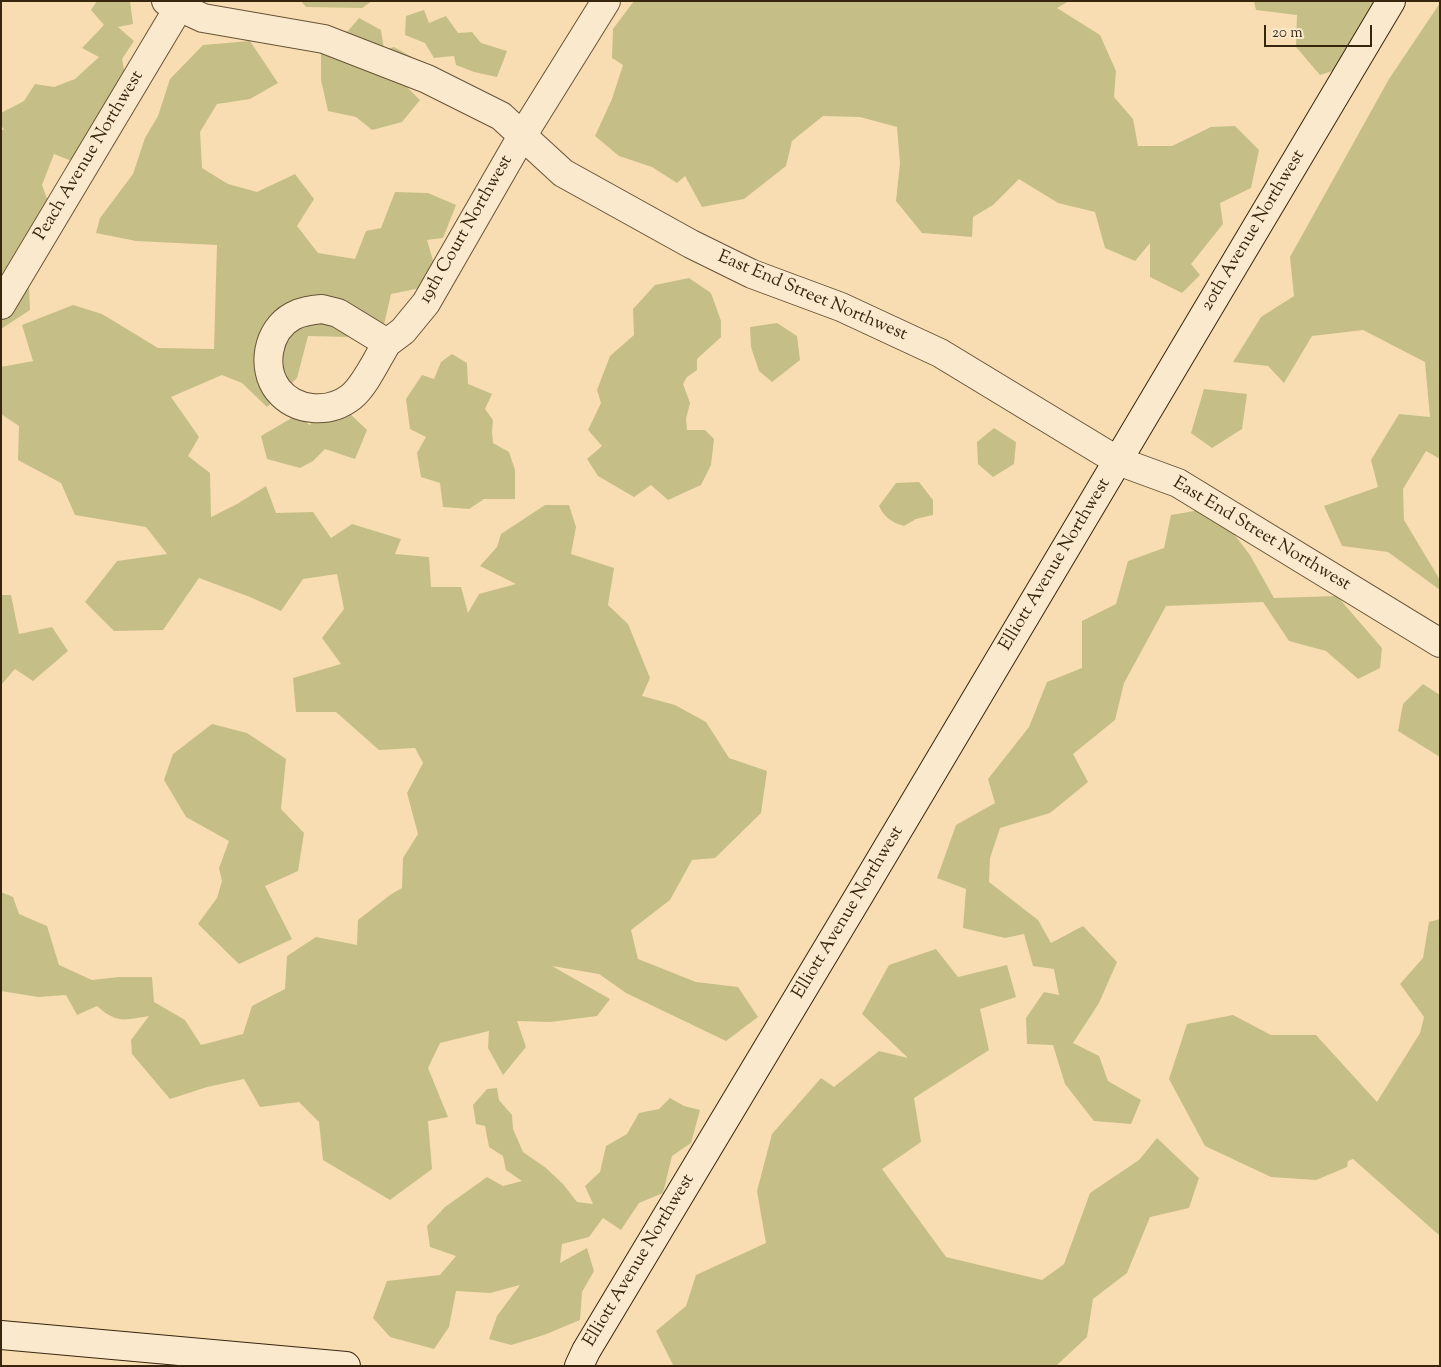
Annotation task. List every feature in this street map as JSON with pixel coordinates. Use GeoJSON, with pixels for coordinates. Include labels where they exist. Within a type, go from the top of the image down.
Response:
{"type":"FeatureCollection","features":[{"type":"Feature","properties":{"kind":"street","name":"19th Court Northwest"},"geometry":{"type":"LineString","coordinates":[[387,343],[403,330],[426,303],[522,136],[606,1]]}},
{"type":"Feature","properties":{"kind":"street","name":"20th Avenue Northwest"},"geometry":{"type":"LineString","coordinates":[[1118,461],[1391,1]]}},
{"type":"Feature","properties":{"kind":"street","name":"East End Street Northwest"},"geometry":{"type":"LineString","coordinates":[[173,4],[203,18],[324,39],[427,79],[501,116],[563,173],[691,244],[752,274],[841,307],[940,353],[1118,461],[1178,483],[1440,643]]}},
{"type":"Feature","properties":{"kind":"street","name":"Peach Avenue Northwest"},"geometry":{"type":"LineString","coordinates":[[1,305],[173,4]]}},
{"type":"Feature","properties":{"kind":"street","name":"Elliott Avenue Northwest"},"geometry":{"type":"LineString","coordinates":[[579,1366],[1118,461]]}},
{"type":"Feature","properties":{"kind":"street"},"geometry":{"type":"LineString","coordinates":[[1,1335],[346,1366]]}},
{"type":"Feature","properties":{"kind":"shaded area"},"geometry":{"type":"Polygon","coordinates":[[[97,1],[130,1],[133,24],[118,27],[134,41],[122,59],[127,85],[80,157],[69,160],[54,154],[42,185],[58,229],[27,244],[30,310],[1,329],[1,130],[4,130],[1,125],[1,113],[24,101],[35,84],[54,87],[75,79],[99,57],[82,48],[104,25],[91,10],[97,1]]]}},
{"type":"Feature","properties":{"kind":"shaded area"},"geometry":{"type":"Polygon","coordinates":[[[301,1],[372,1],[362,8],[306,7],[301,1]]]}},
{"type":"Feature","properties":{"kind":"shaded area"},"geometry":{"type":"Polygon","coordinates":[[[634,1],[1069,1],[1057,8],[1100,35],[1116,71],[1114,97],[1133,119],[1138,146],[1172,146],[1211,127],[1235,126],[1259,150],[1251,188],[1220,203],[1223,224],[1191,264],[1200,275],[1182,293],[1150,277],[1150,243],[1135,261],[1105,248],[1095,212],[1058,203],[1019,179],[993,205],[973,217],[972,237],[922,233],[896,201],[900,163],[897,127],[860,117],[823,116],[792,141],[786,166],[744,199],[702,207],[685,176],[677,183],[652,167],[619,156],[595,136],[612,99],[623,65],[612,58],[613,29],[634,1]]]}},
{"type":"Feature","properties":{"kind":"shaded area"},"geometry":{"type":"Polygon","coordinates":[[[1254,1],[1401,1],[1369,15],[1373,58],[1320,75],[1296,47],[1297,15],[1256,10],[1254,1]]]}},
{"type":"Feature","properties":{"kind":"shaded area"},"geometry":{"type":"Polygon","coordinates":[[[1440,3],[1440,459],[1426,451],[1403,489],[1404,520],[1440,580],[1440,590],[1388,552],[1342,546],[1324,506],[1378,487],[1371,460],[1399,414],[1430,417],[1425,362],[1363,330],[1312,336],[1284,383],[1268,366],[1233,362],[1261,317],[1294,296],[1290,257],[1389,79],[1440,3]]]}},
{"type":"Feature","properties":{"kind":"shaded area"},"geometry":{"type":"Polygon","coordinates":[[[424,10],[429,23],[446,16],[458,33],[472,32],[481,43],[507,51],[497,77],[474,72],[456,65],[454,56],[434,58],[425,43],[405,35],[406,16],[424,10]]]}},
{"type":"Feature","properties":{"kind":"shaded area"},"geometry":{"type":"Polygon","coordinates":[[[359,18],[381,30],[384,50],[394,47],[419,61],[408,88],[420,100],[402,122],[372,130],[356,117],[328,111],[321,80],[321,54],[340,33],[348,31],[359,18]]]}},
{"type":"Feature","properties":{"kind":"shaded area"},"geometry":{"type":"Polygon","coordinates":[[[250,41],[278,83],[250,99],[217,104],[200,132],[202,168],[228,184],[257,192],[295,174],[314,199],[297,226],[318,253],[355,259],[366,231],[381,228],[395,192],[428,193],[456,205],[443,238],[427,240],[440,284],[391,294],[383,329],[351,337],[308,336],[297,378],[267,407],[242,383],[222,375],[171,397],[199,437],[188,456],[210,473],[211,517],[266,486],[276,513],[313,512],[331,538],[352,524],[401,539],[395,554],[429,557],[431,587],[461,587],[468,613],[479,594],[516,584],[480,566],[497,547],[501,534],[545,505],[569,505],[576,527],[571,554],[614,568],[608,605],[628,624],[650,678],[642,696],[675,705],[706,722],[729,758],[767,771],[761,813],[715,858],[692,860],[670,900],[631,930],[638,959],[696,982],[738,987],[758,1017],[726,1041],[626,993],[599,974],[552,966],[610,999],[597,1016],[550,1022],[517,1021],[526,1047],[503,1075],[488,1048],[489,1031],[440,1043],[428,1068],[448,1117],[428,1121],[432,1169],[390,1200],[323,1160],[319,1122],[299,1102],[260,1107],[244,1079],[207,1087],[170,1099],[132,1054],[131,1040],[149,1016],[134,1019],[116,1018],[110,1016],[97,1006],[77,1015],[66,995],[38,997],[1,991],[1,892],[13,897],[19,914],[47,926],[59,965],[92,980],[119,977],[152,977],[154,1002],[185,1020],[201,1045],[243,1034],[252,1006],[285,989],[287,956],[316,937],[357,945],[358,920],[402,888],[403,858],[418,834],[407,793],[423,763],[415,748],[379,750],[336,712],[296,712],[293,678],[341,664],[322,638],[344,609],[337,574],[303,579],[281,611],[199,578],[163,630],[114,631],[85,602],[117,561],[167,554],[146,527],[75,515],[61,483],[18,460],[19,426],[1,414],[1,367],[33,361],[22,325],[73,305],[102,314],[158,348],[214,349],[217,245],[136,241],[96,233],[100,218],[133,174],[145,138],[158,116],[170,79],[203,45],[250,41]]]}},
{"type":"Feature","properties":{"kind":"shaded area"},"geometry":{"type":"Polygon","coordinates":[[[689,278],[711,293],[721,321],[721,337],[697,359],[697,370],[687,377],[683,384],[690,403],[686,419],[687,430],[705,430],[714,439],[711,465],[701,485],[668,500],[651,485],[634,497],[598,476],[587,459],[602,446],[588,430],[601,403],[597,390],[610,356],[634,335],[633,309],[655,285],[689,278]]]}},
{"type":"Feature","properties":{"kind":"shaded area"},"geometry":{"type":"Polygon","coordinates":[[[777,323],[797,336],[800,360],[772,382],[759,371],[751,347],[750,327],[777,323]]]}},
{"type":"Feature","properties":{"kind":"shaded area"},"geometry":{"type":"Polygon","coordinates":[[[452,354],[467,363],[468,384],[492,394],[485,409],[493,420],[493,443],[509,452],[515,470],[515,499],[484,499],[469,509],[443,507],[440,483],[421,477],[417,453],[426,437],[410,429],[406,399],[422,375],[434,379],[441,362],[452,354]]]}},
{"type":"Feature","properties":{"kind":"shaded area"},"geometry":{"type":"Polygon","coordinates":[[[1204,389],[1247,394],[1242,429],[1212,448],[1191,433],[1204,389]]]}},
{"type":"Feature","properties":{"kind":"shaded area"},"geometry":{"type":"Polygon","coordinates":[[[344,408],[367,430],[355,459],[325,449],[313,461],[300,468],[267,459],[261,436],[295,416],[310,425],[320,409],[344,408]]]}},
{"type":"Feature","properties":{"kind":"shaded area"},"geometry":{"type":"Polygon","coordinates":[[[994,428],[1016,442],[1014,464],[993,477],[978,464],[977,442],[994,428]]]}},
{"type":"Feature","properties":{"kind":"shaded area"},"geometry":{"type":"Polygon","coordinates":[[[919,482],[933,500],[933,515],[916,519],[904,526],[889,519],[879,506],[896,483],[919,482]]]}},
{"type":"Feature","properties":{"kind":"shaded area"},"geometry":{"type":"Polygon","coordinates":[[[1200,510],[1230,529],[1250,555],[1274,598],[1337,596],[1382,648],[1380,668],[1358,679],[1326,651],[1289,641],[1263,602],[1166,606],[1124,683],[1115,720],[1073,754],[1088,782],[1050,813],[1000,828],[990,858],[989,882],[1038,920],[1051,943],[1083,926],[1117,962],[1099,1003],[1073,1043],[1099,1056],[1108,1081],[1141,1100],[1131,1124],[1094,1121],[1065,1084],[1053,1045],[1027,1044],[1026,1018],[1044,992],[1059,995],[1054,969],[1033,966],[1024,934],[1005,938],[963,928],[966,889],[937,878],[956,825],[995,803],[988,779],[1029,727],[1047,682],[1082,668],[1082,621],[1116,604],[1128,561],[1164,548],[1171,515],[1200,510]]]}},
{"type":"Feature","properties":{"kind":"shaded area"},"geometry":{"type":"Polygon","coordinates":[[[1,595],[11,595],[19,634],[52,627],[68,651],[33,681],[15,669],[1,685],[1,595]]]}},
{"type":"Feature","properties":{"kind":"shaded area"},"geometry":{"type":"Polygon","coordinates":[[[1423,684],[1440,695],[1440,757],[1398,731],[1403,704],[1423,684]]]}},
{"type":"Feature","properties":{"kind":"shaded area"},"geometry":{"type":"Polygon","coordinates":[[[212,724],[247,733],[286,759],[281,809],[304,833],[298,871],[265,886],[292,939],[239,964],[198,924],[217,898],[222,881],[219,868],[229,841],[186,817],[164,780],[173,754],[212,724]]]}},
{"type":"Feature","properties":{"kind":"shaded area"},"geometry":{"type":"Polygon","coordinates":[[[1440,919],[1440,1236],[1353,1159],[1348,1161],[1347,1167],[1316,1180],[1271,1177],[1205,1146],[1169,1079],[1187,1024],[1233,1015],[1271,1035],[1316,1035],[1377,1102],[1420,1033],[1424,1017],[1400,984],[1423,958],[1429,922],[1440,919]]]}},
{"type":"Feature","properties":{"kind":"shaded area"},"geometry":{"type":"Polygon","coordinates":[[[936,949],[958,977],[1007,965],[1016,997],[980,1009],[989,1050],[914,1098],[921,1142],[882,1169],[946,1257],[1042,1280],[1064,1264],[1090,1193],[1139,1160],[1157,1138],[1199,1178],[1189,1208],[1150,1217],[1127,1273],[1093,1299],[1087,1337],[1056,1366],[673,1365],[656,1331],[686,1306],[696,1275],[766,1243],[757,1191],[772,1134],[821,1078],[834,1087],[879,1051],[908,1058],[862,1014],[889,965],[936,949]]]}},
{"type":"Feature","properties":{"kind":"shaded area"},"geometry":{"type":"Polygon","coordinates":[[[497,1088],[499,1100],[512,1115],[513,1129],[523,1152],[546,1168],[563,1184],[577,1202],[593,1204],[585,1186],[600,1172],[606,1146],[627,1134],[639,1113],[659,1109],[670,1098],[684,1106],[700,1110],[691,1143],[672,1156],[663,1193],[639,1203],[621,1230],[603,1218],[589,1237],[562,1244],[560,1263],[587,1248],[594,1271],[582,1292],[580,1320],[544,1335],[511,1345],[489,1339],[497,1316],[520,1285],[490,1293],[456,1291],[449,1327],[434,1349],[390,1337],[373,1318],[387,1281],[440,1275],[456,1256],[430,1247],[427,1226],[445,1207],[487,1177],[503,1186],[522,1181],[506,1170],[503,1156],[489,1147],[485,1126],[476,1124],[473,1105],[487,1089],[497,1088]]]}}]}
